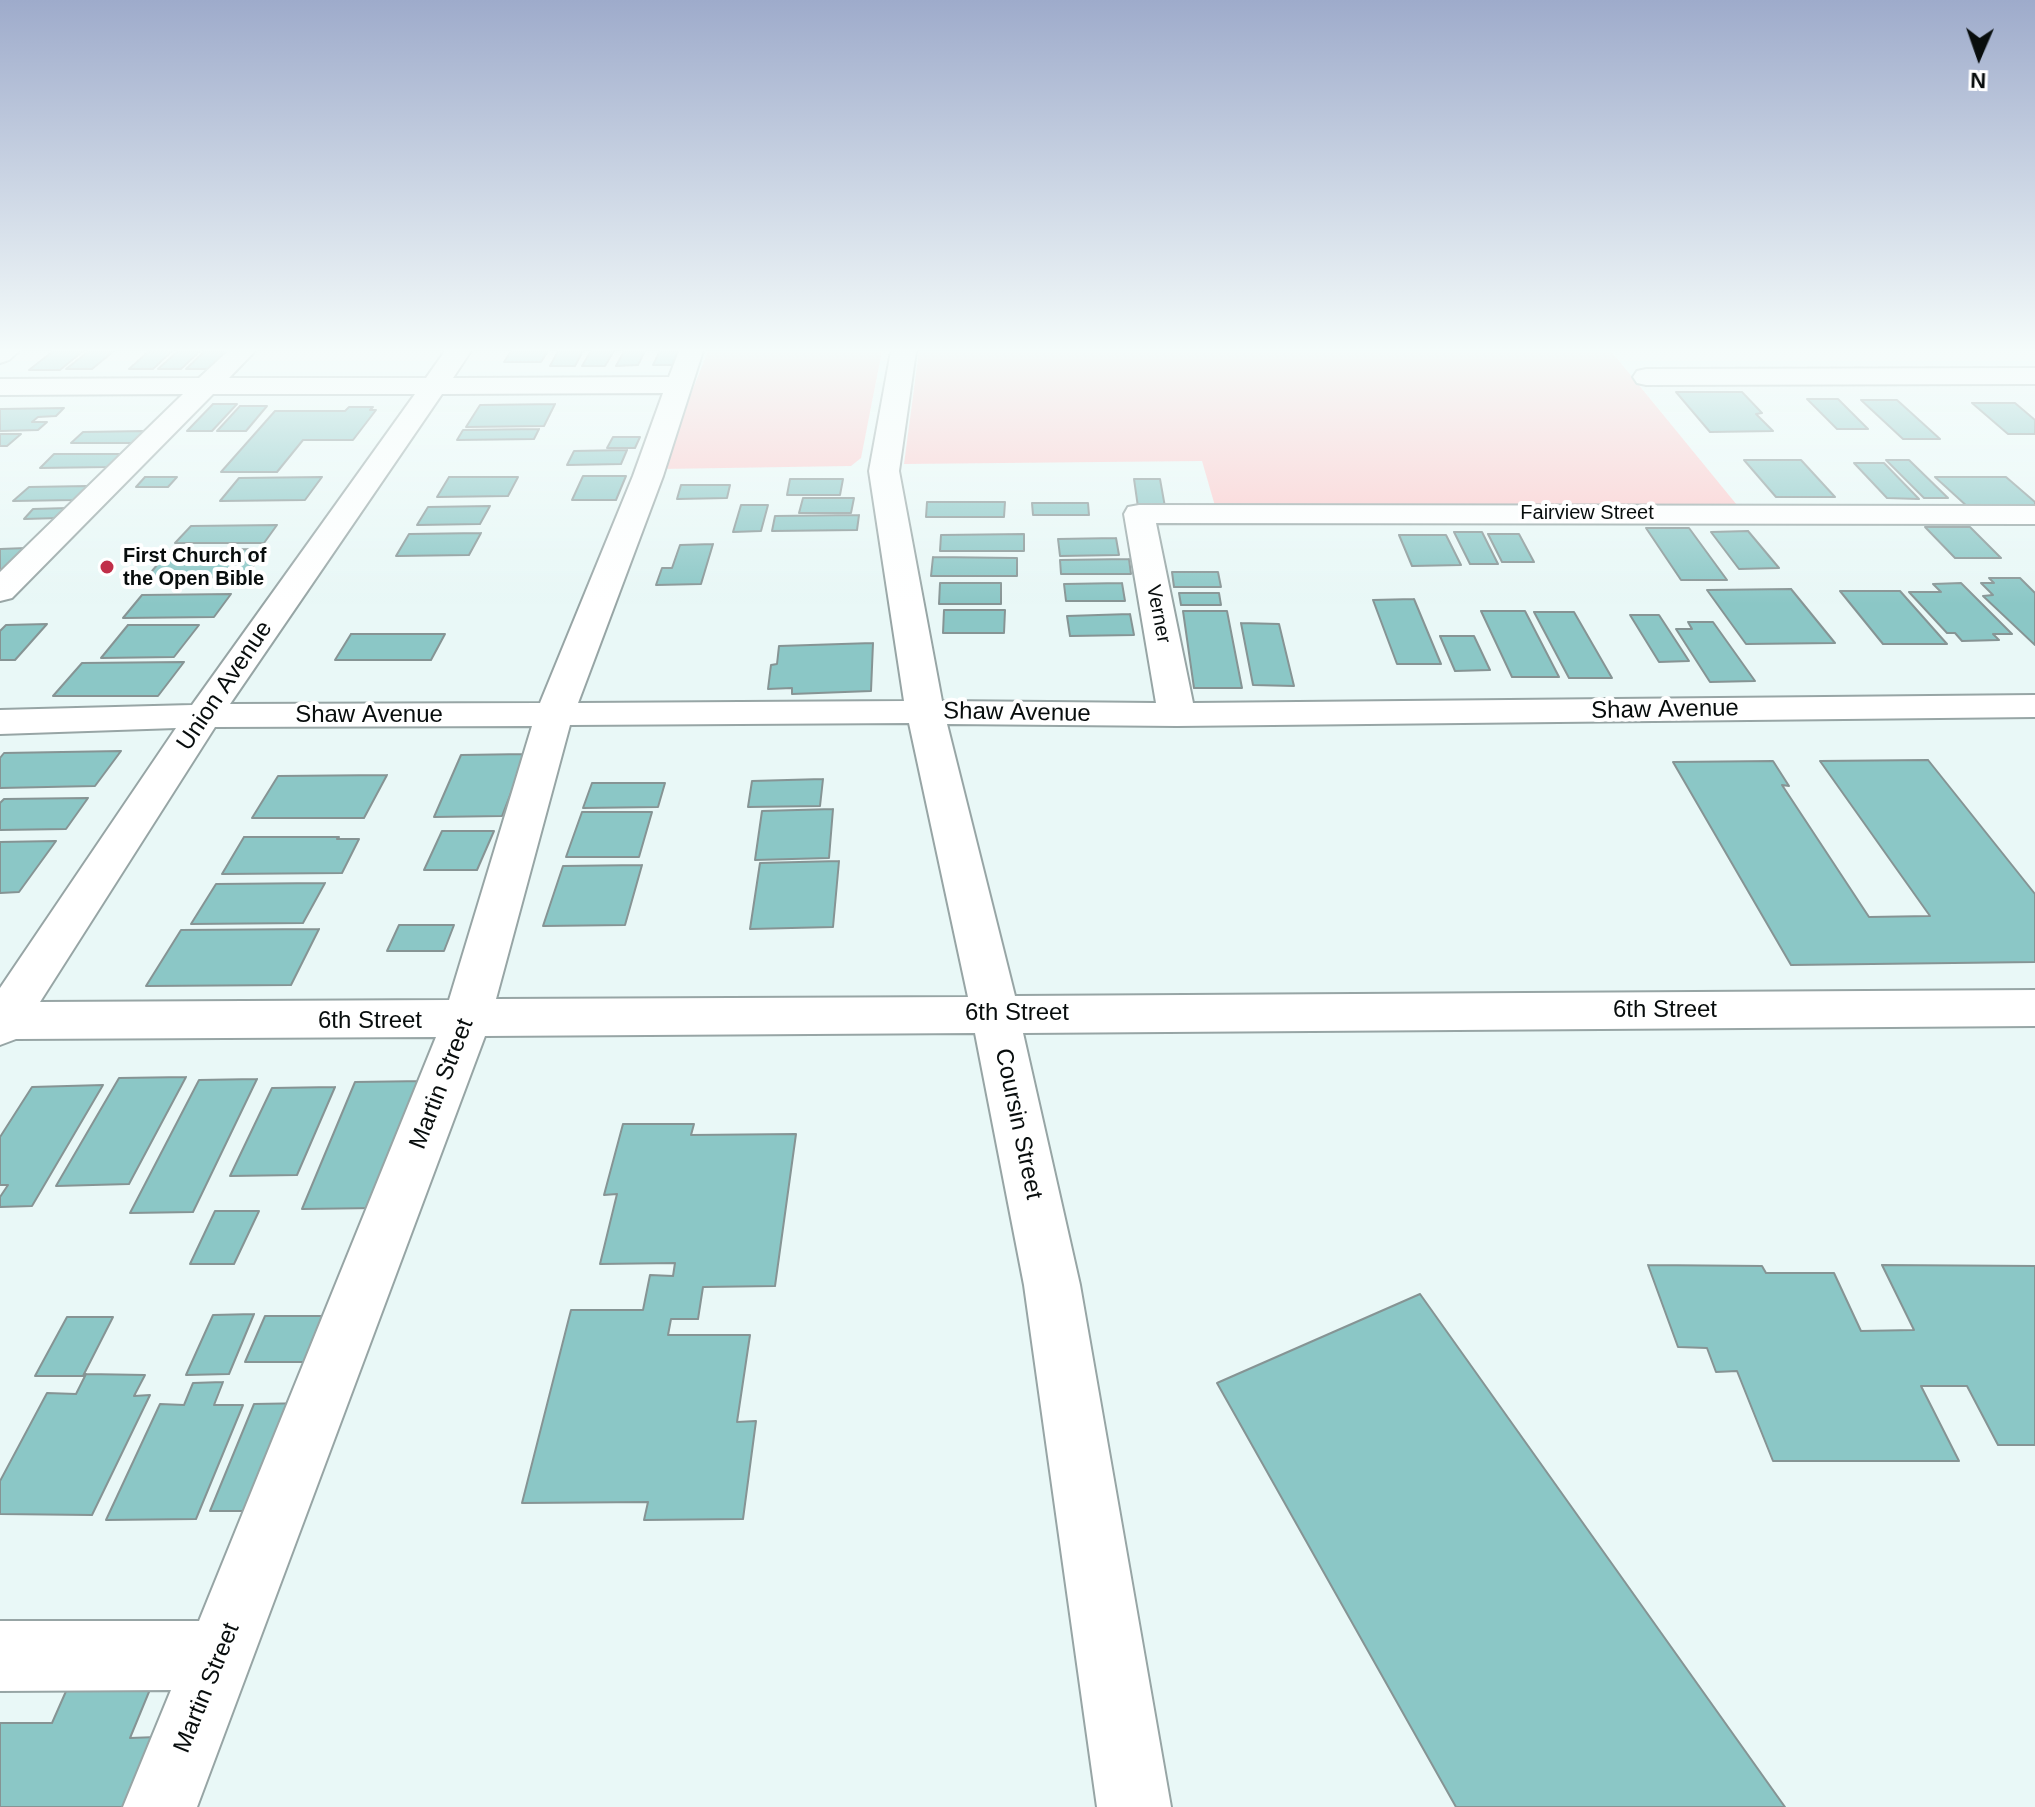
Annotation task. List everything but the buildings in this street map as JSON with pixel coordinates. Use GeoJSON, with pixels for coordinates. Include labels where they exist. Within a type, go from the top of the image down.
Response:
{"type":"FeatureCollection","features":[{"type":"Feature","properties":{"kind":"street"},"geometry":{"type":"LineString","coordinates":[[0,591],[159,435]]}},
{"type":"Feature","properties":{"kind":"street","name":"Union Avenue"},"geometry":{"type":"LineString","coordinates":[[1,1023],[203,716],[399,435]]}},
{"type":"Feature","properties":{"kind":"street","name":"Martin Street"},"geometry":{"type":"LineString","coordinates":[[160,1807],[467,1020],[555,713],[661,435]]}},
{"type":"Feature","properties":{"kind":"street","name":"Coursin Street"},"geometry":{"type":"LineString","coordinates":[[890,435],[884,471],[925,712],[995,1013],[1052,1285],[1134,1807]]}},
{"type":"Feature","properties":{"kind":"street","name":"Fairview Street"},"geometry":{"type":"LineString","coordinates":[[1139,514],[2035,515]]}},
{"type":"Feature","properties":{"kind":"street","name":"Verner"},"geometry":{"type":"LineString","coordinates":[[1139,514],[1177,715]]}},
{"type":"Feature","properties":{"kind":"street","name":"Shaw Avenue"},"geometry":{"type":"LineString","coordinates":[[0,722],[203,716],[555,713],[1177,715],[2035,706]]}},
{"type":"Feature","properties":{"kind":"street","name":"6th Street"},"geometry":{"type":"LineString","coordinates":[[1,1023],[995,1013],[2035,1008]]}},
{"type":"Feature","properties":{"kind":"street"},"geometry":{"type":"LineString","coordinates":[[0,1656],[221,1655]]}},
{"type":"Feature","properties":{"kind":"shaded area"},"geometry":{"type":"Polygon","coordinates":[[[674,435],[865,435],[861,458],[851,466],[661,469],[674,435]]]}},
{"type":"Feature","properties":{"kind":"shaded area"},"geometry":{"type":"Polygon","coordinates":[[[908,435],[1680,435],[1737,505],[1215,506],[1202,461],[904,464],[908,435]]]}},
{"type":"Feature","properties":{"kind":"place","name":"First Church of the Open Bible"},"geometry":{"type":"Point","coordinates":[107,567]}}]}
